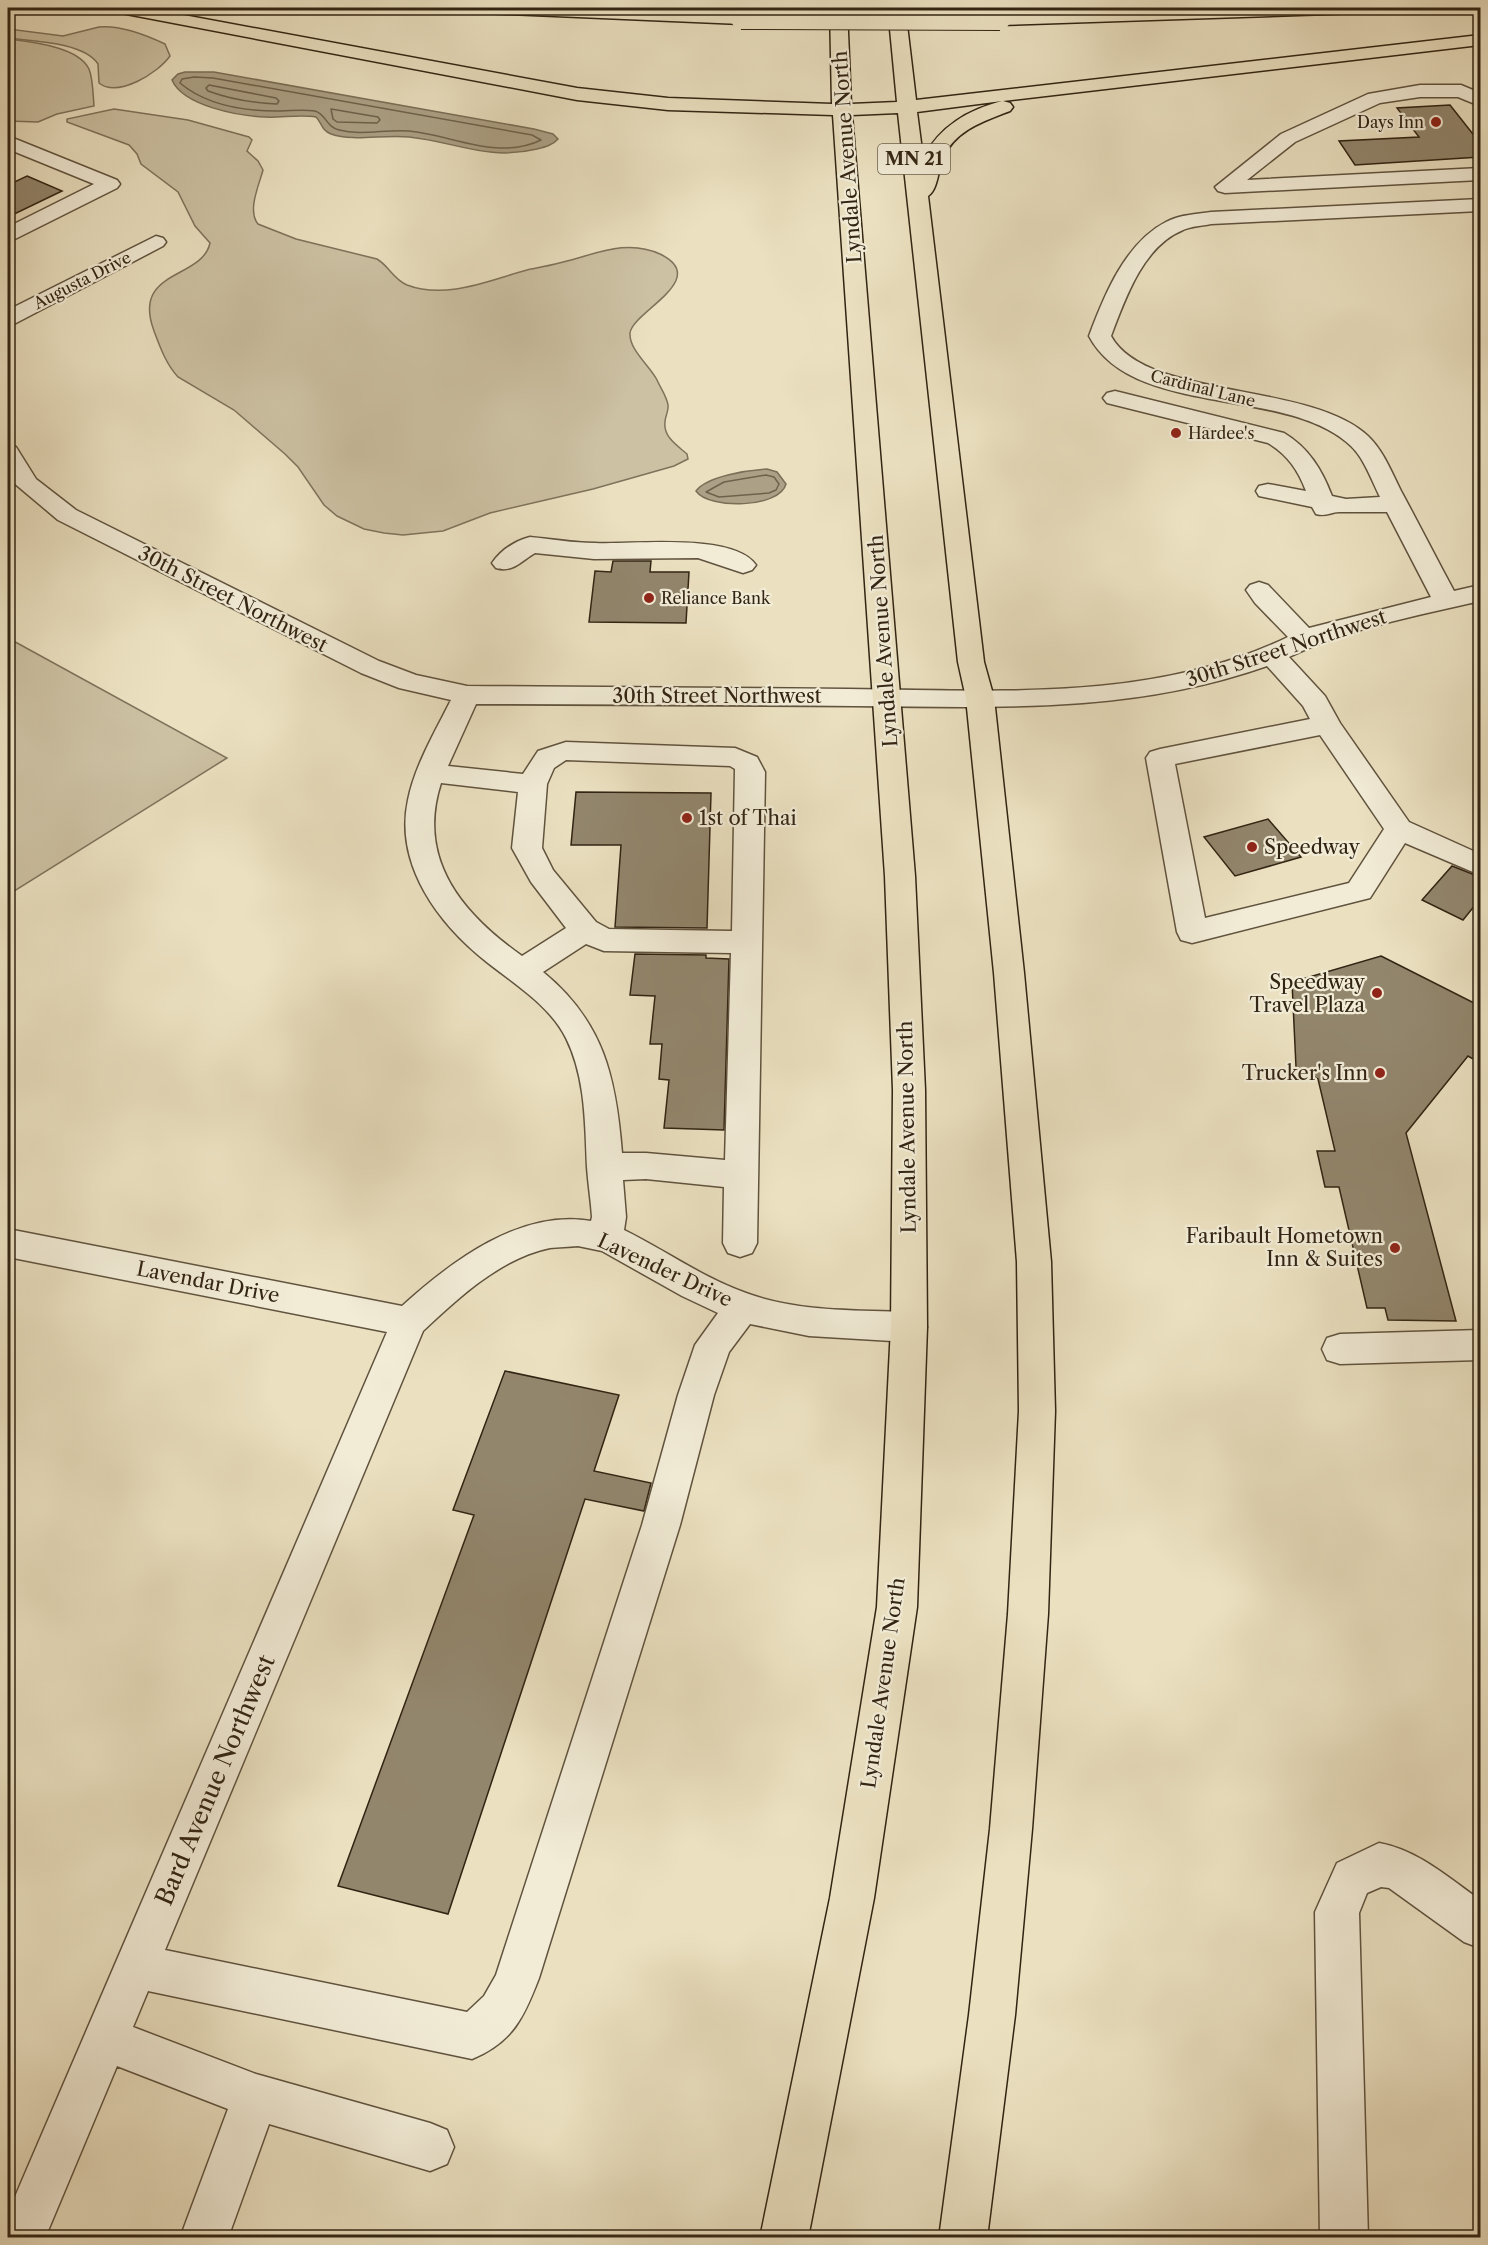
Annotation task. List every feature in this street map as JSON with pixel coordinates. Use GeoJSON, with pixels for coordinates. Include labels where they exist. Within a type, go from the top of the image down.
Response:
{"type":"FeatureCollection","features":[{"type":"Feature","properties":{"kind":"highway"},"geometry":{"type":"LineString","coordinates":[[121,8],[577,94],[668,104],[842,110],[908,107],[1480,40]]}},
{"type":"Feature","properties":{"kind":"highway"},"geometry":{"type":"LineString","coordinates":[[482,8],[741,19],[886,21],[1000,20],[1359,8]]}},
{"type":"Feature","properties":{"kind":"highway","name":"Lyndale Avenue North"},"geometry":{"type":"LineString","coordinates":[[784,2238],[852,1898],[897,1607],[909,1327],[909,1090],[900,876],[842,110],[838,8]]}},
{"type":"Feature","properties":{"kind":"highway","name":"MN 21"},"geometry":{"type":"LineString","coordinates":[[897,8],[919,211]]}},
{"type":"Feature","properties":{"kind":"highway"},"geometry":{"type":"LineString","coordinates":[[963,2238],[992,2015],[1011,1829],[1028,1614],[1037,1411],[1033,1250],[1009,974],[980,698],[970,650],[919,211],[928,166],[934,151],[942,141],[968,122],[1006,106],[1028,101],[1177,75]]}},
{"type":"Feature","properties":{"kind":"street"},"geometry":{"type":"LineString","coordinates":[[1230,218],[1215,194],[1288,138],[1375,98],[1420,91],[1461,91],[1480,100]]}},
{"type":"Feature","properties":{"kind":"street"},"geometry":{"type":"LineString","coordinates":[[8,234],[110,184],[13,150]]}},
{"type":"Feature","properties":{"kind":"street"},"geometry":{"type":"LineString","coordinates":[[1225,188],[1480,174]]}},
{"type":"Feature","properties":{"kind":"street","name":"Cardinal Lane"},"geometry":{"type":"LineString","coordinates":[[1446,601],[1373,460],[1361,442],[1341,427],[1315,416],[1155,378],[1134,370],[1117,360],[1105,348],[1100,336],[1112,302],[1130,271],[1161,233],[1191,220],[1480,205]]}},
{"type":"Feature","properties":{"kind":"street","name":"Augusta Drive"},"geometry":{"type":"LineString","coordinates":[[8,318],[156,242]]}},
{"type":"Feature","properties":{"kind":"street"},"geometry":{"type":"LineString","coordinates":[[1134,370],[1120,378],[1109,401],[1276,438],[1290,445],[1300,454],[1323,505]]}},
{"type":"Feature","properties":{"kind":"street","name":"30th Street Northwest"},"geometry":{"type":"LineString","coordinates":[[8,452],[20,475],[35,492],[82,524],[370,667],[409,682],[467,695],[980,698],[1096,695],[1165,686],[1218,674],[1272,655],[1305,639],[1377,617],[1480,593]]}},
{"type":"Feature","properties":{"kind":"street"},"geometry":{"type":"LineString","coordinates":[[1268,491],[1323,505],[1396,504]]}},
{"type":"Feature","properties":{"kind":"street"},"geometry":{"type":"LineString","coordinates":[[506,563],[523,548],[542,544],[594,551],[698,550],[715,552],[743,565]]}},
{"type":"Feature","properties":{"kind":"street"},"geometry":{"type":"LineString","coordinates":[[1259,590],[1264,598],[1305,639]]}},
{"type":"Feature","properties":{"kind":"street"},"geometry":{"type":"LineString","coordinates":[[1272,655],[1315,702],[1327,725],[1399,829],[1480,865]]}},
{"type":"Feature","properties":{"kind":"street"},"geometry":{"type":"LineString","coordinates":[[467,695],[431,773],[422,802],[419,832],[428,868],[438,891],[467,930],[550,995],[566,1012],[582,1038],[598,1085],[609,1217],[606,1237]]}},
{"type":"Feature","properties":{"kind":"street"},"geometry":{"type":"LineString","coordinates":[[1327,725],[1160,758],[1192,932],[1359,891],[1399,829]]}},
{"type":"Feature","properties":{"kind":"street"},"geometry":{"type":"LineString","coordinates":[[740,1243],[751,772],[747,763],[735,757],[566,751],[554,753],[541,761],[533,784],[527,848],[541,875],[585,930],[604,940],[747,942]]}},
{"type":"Feature","properties":{"kind":"street"},"geometry":{"type":"LineString","coordinates":[[431,773],[533,784]]}},
{"type":"Feature","properties":{"kind":"street"},"geometry":{"type":"LineString","coordinates":[[522,971],[585,930]]}},
{"type":"Feature","properties":{"kind":"street"},"geometry":{"type":"LineString","coordinates":[[604,1167],[645,1166],[742,1175]]}},
{"type":"Feature","properties":{"kind":"street","name":"Lavender Drive"},"geometry":{"type":"LineString","coordinates":[[409,1322],[452,1284],[516,1245],[543,1236],[568,1233],[606,1237],[722,1299],[743,1307],[785,1318],[814,1322],[909,1327]]}},
{"type":"Feature","properties":{"kind":"street","name":"Lavendar Drive"},"geometry":{"type":"LineString","coordinates":[[8,1243],[409,1322]]}},
{"type":"Feature","properties":{"kind":"street"},"geometry":{"type":"LineString","coordinates":[[136,1966],[472,2036],[494,2021],[509,1998],[524,1955],[661,1524],[696,1395],[713,1346],[743,1307]]}},
{"type":"Feature","properties":{"kind":"street","name":"Bard Avenue Northwest"},"geometry":{"type":"LineString","coordinates":[[21,2238],[409,1322]]}},
{"type":"Feature","properties":{"kind":"street"},"geometry":{"type":"LineString","coordinates":[[1340,1349],[1480,1346]]}},
{"type":"Feature","properties":{"kind":"street"},"geometry":{"type":"LineString","coordinates":[[1344,2238],[1337,1912],[1352,1878],[1378,1865],[1397,1868],[1480,1926]]}},
{"type":"Feature","properties":{"kind":"street"},"geometry":{"type":"LineString","coordinates":[[104,2038],[256,2097],[430,2147]]}},
{"type":"Feature","properties":{"kind":"street"},"geometry":{"type":"LineString","coordinates":[[204,2238],[256,2097]]}},
{"type":"Feature","properties":{"kind":"shaded area"},"geometry":{"type":"Polygon","coordinates":[[[99,27],[125,29],[150,37],[165,44],[170,56],[157,70],[137,82],[116,88],[107,87],[99,83],[98,64],[81,51],[56,44],[8,38],[9,29],[63,36],[99,27]]]}},
{"type":"Feature","properties":{"kind":"shaded area"},"geometry":{"type":"Polygon","coordinates":[[[8,39],[53,46],[83,61],[90,73],[94,106],[57,114],[38,122],[8,121],[8,39]]]}},
{"type":"Feature","properties":{"kind":"shaded area"},"geometry":{"type":"Polygon","coordinates":[[[114,109],[188,120],[249,137],[252,140],[247,151],[258,161],[263,170],[254,205],[255,219],[258,224],[296,239],[377,259],[402,282],[422,289],[468,287],[613,249],[636,248],[660,254],[674,264],[678,274],[674,284],[634,325],[630,333],[636,352],[654,375],[666,399],[668,407],[666,432],[672,441],[687,454],[688,459],[674,466],[593,489],[490,513],[443,531],[403,535],[384,533],[364,529],[337,516],[324,505],[298,467],[285,454],[234,410],[178,377],[167,361],[154,331],[149,311],[152,296],[170,278],[195,264],[204,255],[210,243],[195,226],[178,192],[141,164],[137,154],[129,145],[67,122],[67,119],[114,109]]]}},
{"type":"Feature","properties":{"kind":"shaded area"},"geometry":{"type":"Polygon","coordinates":[[[8,638],[227,758],[8,895],[8,638]]]}},
{"type":"Feature","properties":{"kind":"water"},"geometry":{"type":"Polygon","coordinates":[[[214,72],[534,129],[553,134],[558,139],[537,149],[503,153],[409,137],[340,136],[325,130],[316,117],[254,116],[227,112],[199,103],[178,89],[172,80],[178,74],[214,72]]]}},
{"type":"Feature","properties":{"kind":"water"},"geometry":{"type":"Polygon","coordinates":[[[767,469],[777,472],[786,484],[781,492],[771,498],[744,504],[729,503],[703,497],[696,491],[709,481],[740,472],[767,469]]]}},
{"type":"Feature","properties":{"kind":"building","name":"Days Inn"},"geometry":{"type":"Polygon","coordinates":[[[1450,105],[1480,143],[1480,157],[1355,165],[1339,141],[1419,137],[1397,108],[1450,105]]]}},
{"type":"Feature","properties":{"kind":"building"},"geometry":{"type":"Polygon","coordinates":[[[27,176],[62,191],[8,217],[8,185],[27,176]]]}},
{"type":"Feature","properties":{"kind":"building"},"geometry":{"type":"Polygon","coordinates":[[[613,561],[651,561],[650,572],[689,572],[686,623],[589,622],[595,571],[611,572],[613,561]]]}},
{"type":"Feature","properties":{"kind":"building"},"geometry":{"type":"Polygon","coordinates":[[[576,792],[711,793],[707,928],[615,927],[621,845],[571,845],[576,792]]]}},
{"type":"Feature","properties":{"kind":"building","name":"Speedway"},"geometry":{"type":"Polygon","coordinates":[[[1268,819],[1301,857],[1235,876],[1204,837],[1268,819]]]}},
{"type":"Feature","properties":{"kind":"building"},"geometry":{"type":"Polygon","coordinates":[[[1452,866],[1480,877],[1480,899],[1463,920],[1422,900],[1452,866]]]}},
{"type":"Feature","properties":{"kind":"building"},"geometry":{"type":"Polygon","coordinates":[[[635,954],[706,955],[706,958],[729,959],[724,1130],[664,1128],[669,1080],[659,1079],[662,1044],[650,1044],[655,996],[630,995],[635,954]]]}},
{"type":"Feature","properties":{"kind":"building"},"geometry":{"type":"Polygon","coordinates":[[[1381,956],[1480,1006],[1480,1063],[1468,1056],[1406,1133],[1456,1321],[1388,1320],[1385,1308],[1367,1308],[1339,1187],[1325,1187],[1317,1151],[1335,1151],[1318,1079],[1296,1067],[1292,982],[1381,956]]]}},
{"type":"Feature","properties":{"kind":"building"},"geometry":{"type":"Polygon","coordinates":[[[505,1371],[619,1395],[594,1471],[651,1483],[644,1511],[585,1499],[448,1914],[338,1886],[474,1515],[453,1510],[505,1371]]]}},
{"type":"Feature","properties":{"kind":"place","name":"Days Inn"},"geometry":{"type":"Point","coordinates":[1436,122]}},
{"type":"Feature","properties":{"kind":"place","name":"Hardee's"},"geometry":{"type":"Point","coordinates":[1176,433]}},
{"type":"Feature","properties":{"kind":"place","name":"Reliance Bank"},"geometry":{"type":"Point","coordinates":[649,598]}},
{"type":"Feature","properties":{"kind":"place","name":"1st of Thai"},"geometry":{"type":"Point","coordinates":[687,818]}},
{"type":"Feature","properties":{"kind":"place","name":"Speedway"},"geometry":{"type":"Point","coordinates":[1252,847]}},
{"type":"Feature","properties":{"kind":"place","name":"Speedway Travel Plaza"},"geometry":{"type":"Point","coordinates":[1377,993]}},
{"type":"Feature","properties":{"kind":"place","name":"Trucker's Inn"},"geometry":{"type":"Point","coordinates":[1380,1073]}},
{"type":"Feature","properties":{"kind":"place","name":"Faribault Hometown Inn & Suites"},"geometry":{"type":"Point","coordinates":[1395,1248]}}]}
